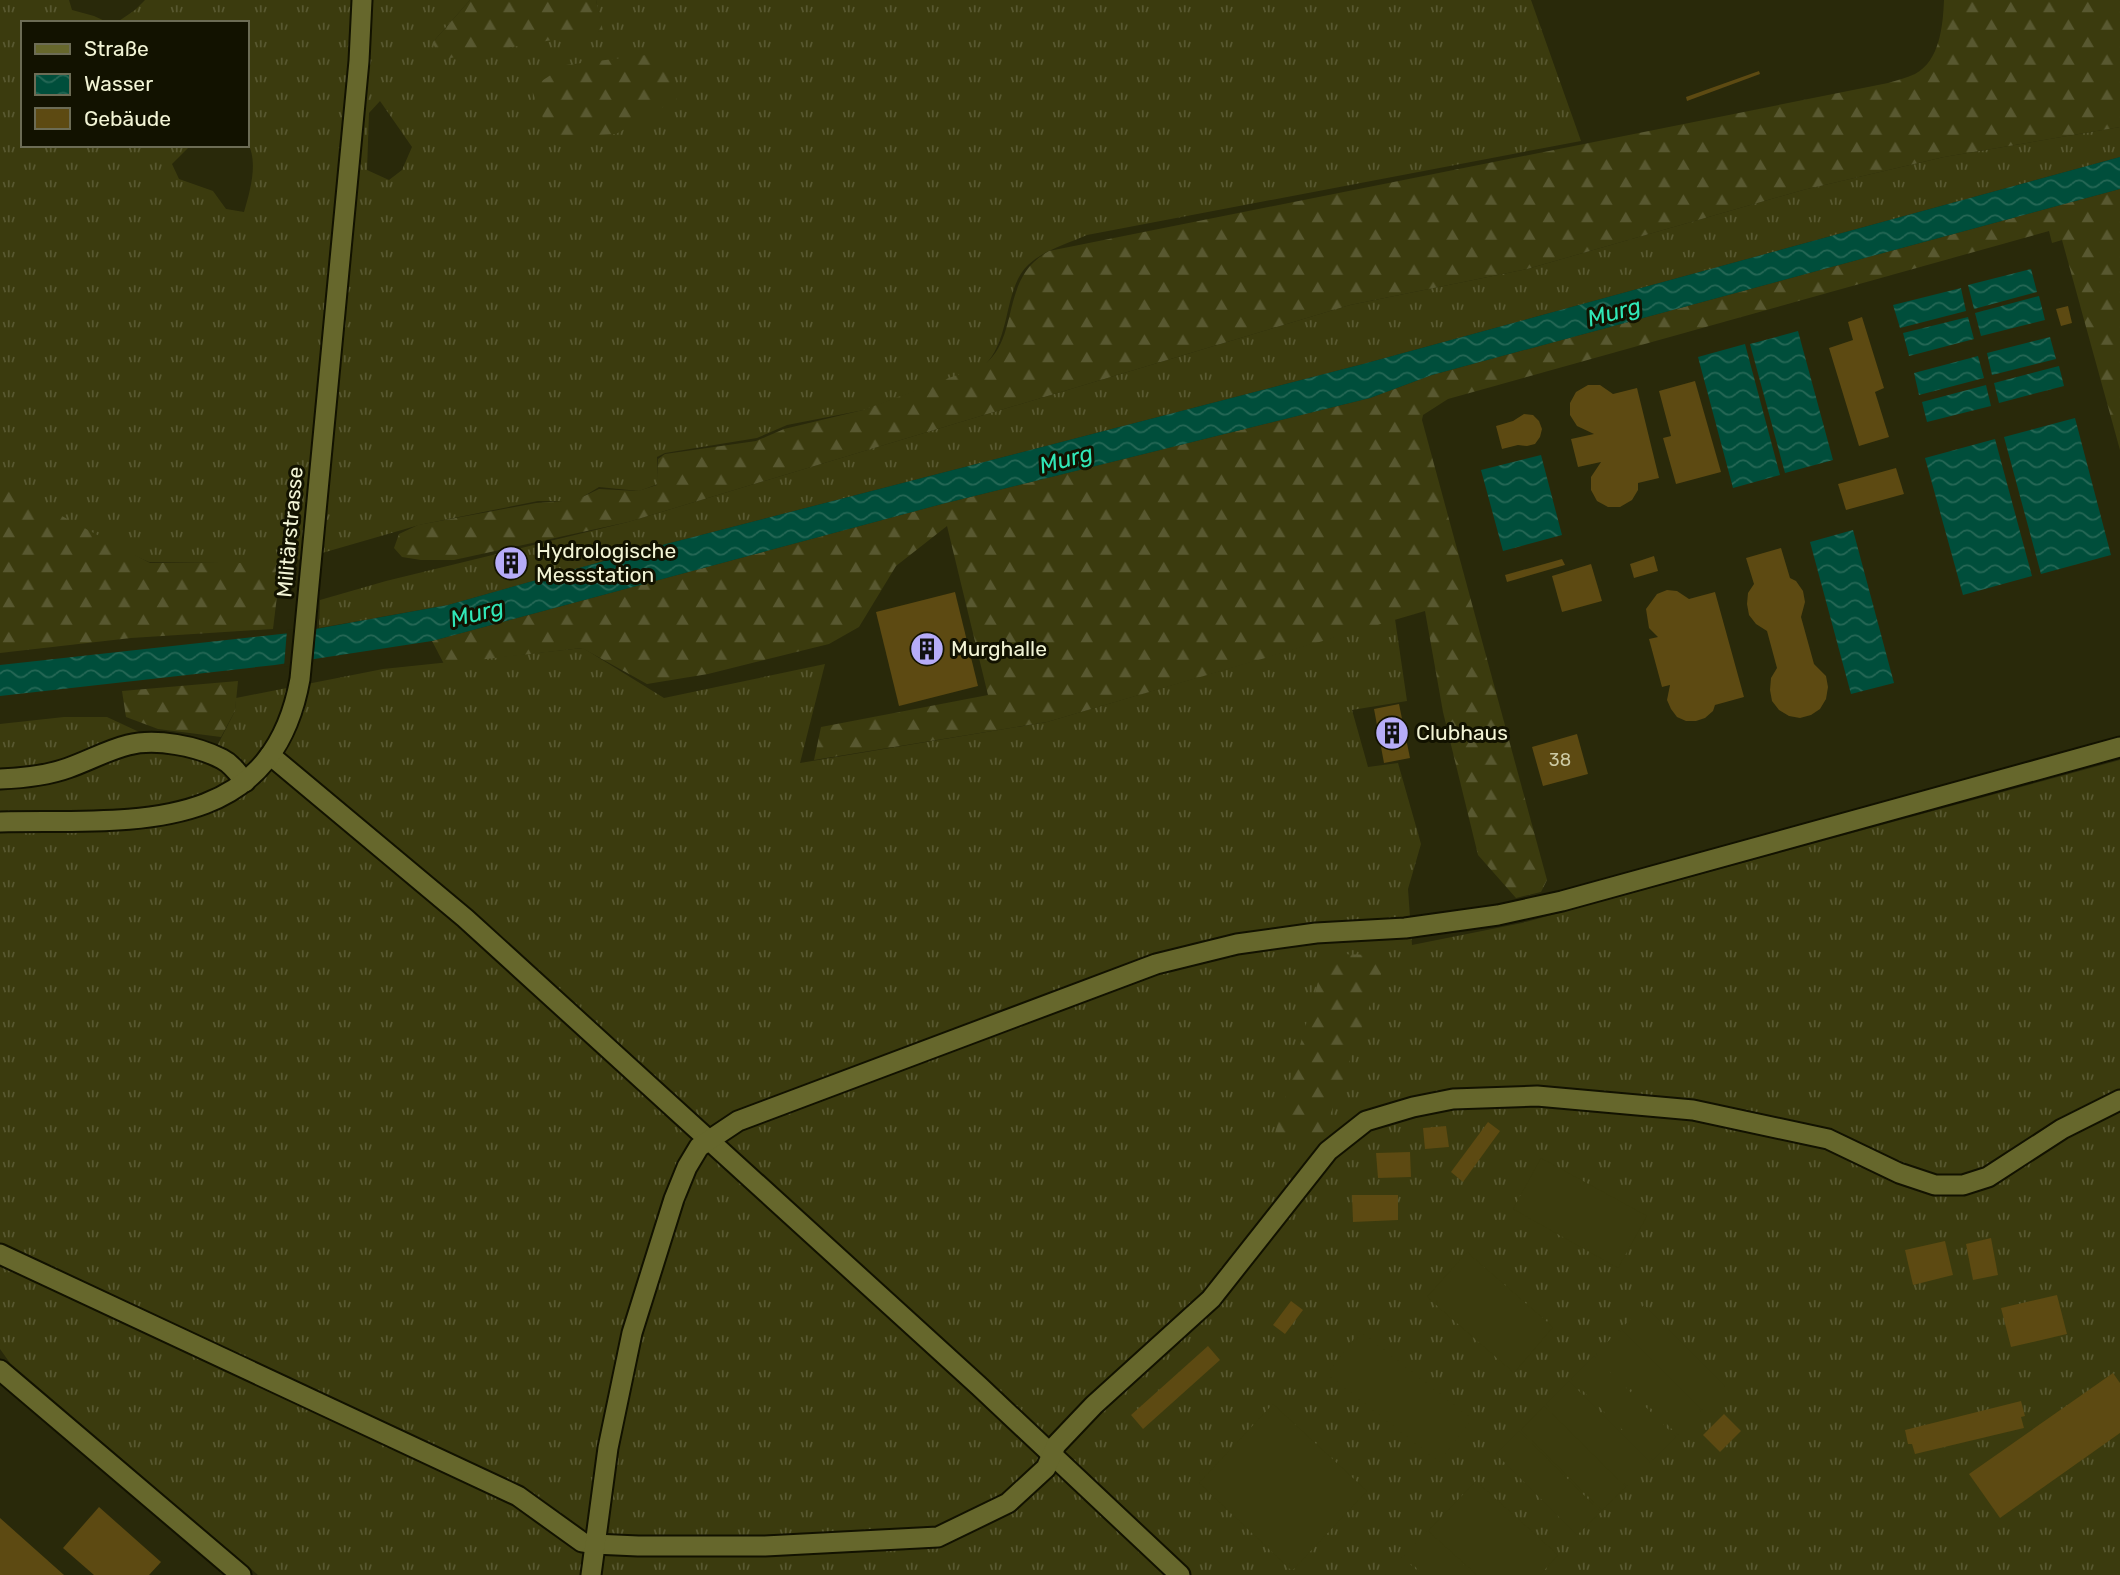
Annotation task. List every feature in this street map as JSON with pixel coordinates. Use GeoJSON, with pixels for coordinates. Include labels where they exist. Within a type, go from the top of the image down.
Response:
{"type":"FeatureCollection","features":[{"type":"Feature","properties":{"kind":"street","name":"Militärstrasse"},"geometry":{"type":"LineString","coordinates":[[356,0],[362,10]]}},
{"type":"Feature","properties":{"kind":"street","name":"Militärstrasse"},"geometry":{"type":"LineString","coordinates":[[0,822],[152,817],[184,811],[215,800],[245,782],[270,755],[288,727],[300,679],[362,10],[370,0]]}},
{"type":"Feature","properties":{"kind":"street"},"geometry":{"type":"LineString","coordinates":[[0,779],[38,776],[142,742],[180,746],[223,759],[245,782]]}},
{"type":"Feature","properties":{"kind":"street"},"geometry":{"type":"LineString","coordinates":[[592,1575],[608,1448],[632,1333],[674,1199],[687,1167],[699,1147],[738,1121],[1156,964],[1237,944],[1316,933],[1418,926],[1498,915],[1562,901],[2120,747]]}},
{"type":"Feature","properties":{"kind":"street"},"geometry":{"type":"LineString","coordinates":[[270,755],[437,893],[979,1386],[1181,1575]]}},
{"type":"Feature","properties":{"kind":"street"},"geometry":{"type":"LineString","coordinates":[[0,1254],[518,1496],[582,1542],[638,1546],[765,1546],[938,1537],[1008,1503],[1046,1468],[1056,1445],[1094,1405],[1211,1299],[1328,1151],[1366,1122],[1413,1107],[1453,1099],[1537,1096],[1693,1110],[1828,1139],[1911,1178],[1948,1186],[1989,1177],[2062,1129],[2120,1100]]}},
{"type":"Feature","properties":{"kind":"street"},"geometry":{"type":"LineString","coordinates":[[0,1370],[241,1575]]}},
{"type":"Feature","properties":{"kind":"green space"},"geometry":{"type":"Polygon","coordinates":[[[0,0],[69,0],[72,10],[105,21],[21,21],[21,147],[189,147],[172,164],[179,179],[213,191],[226,209],[244,212],[253,167],[248,144],[248,21],[119,21],[145,0],[470,0],[433,42],[602,31],[596,0],[1531,0],[1581,141],[1087,235],[1048,251],[1028,265],[1020,275],[999,342],[984,366],[864,410],[787,425],[757,438],[665,453],[657,457],[658,484],[639,491],[599,487],[576,501],[538,501],[419,525],[284,564],[149,562],[0,495],[0,0]],[[380,101],[369,113],[367,170],[389,180],[402,170],[412,147],[380,101]]]}},
{"type":"Feature","properties":{"kind":"green space"},"geometry":{"type":"Polygon","coordinates":[[[470,0],[596,0],[603,31],[439,60],[433,42],[470,0]]]}},
{"type":"Feature","properties":{"kind":"green space"},"geometry":{"type":"Polygon","coordinates":[[[1944,0],[2120,0],[2120,127],[1944,157],[1803,190],[1527,269],[1350,305],[628,522],[454,560],[402,557],[394,548],[399,534],[418,525],[536,503],[576,500],[599,489],[638,491],[657,485],[658,459],[665,454],[756,441],[784,429],[863,410],[984,365],[1003,339],[1016,291],[1023,276],[1033,262],[1049,251],[1888,83],[1915,74],[1930,60],[1941,31],[1944,0]]]}},
{"type":"Feature","properties":{"kind":"green space"},"geometry":{"type":"Polygon","coordinates":[[[669,52],[677,99],[616,134],[551,138],[531,88],[566,65],[669,52]]]}},
{"type":"Feature","properties":{"kind":"green space"},"geometry":{"type":"Polygon","coordinates":[[[2120,127],[2120,157],[1363,364],[643,550],[448,605],[319,628],[320,600],[386,581],[628,522],[1350,305],[1527,269],[1803,190],[1944,157],[2120,127]]]}},
{"type":"Feature","properties":{"kind":"green space"},"geometry":{"type":"Polygon","coordinates":[[[2120,189],[2120,450],[2062,240],[2052,243],[2049,231],[1448,399],[1423,415],[1422,420],[1547,880],[1541,892],[1516,898],[1478,855],[1443,712],[1425,611],[1047,722],[814,760],[821,727],[988,695],[947,526],[896,566],[859,627],[829,644],[708,674],[647,684],[582,648],[444,664],[432,641],[942,504],[1370,398],[1432,375],[2120,189]]]}},
{"type":"Feature","properties":{"kind":"green space"},"geometry":{"type":"Polygon","coordinates":[[[0,483],[150,563],[281,563],[273,629],[131,638],[0,653],[0,483]]]}},
{"type":"Feature","properties":{"kind":"green space"},"geometry":{"type":"Polygon","coordinates":[[[1395,619],[1407,701],[1352,710],[1368,767],[1398,763],[1421,844],[1408,889],[1412,945],[1522,923],[2120,760],[2120,1575],[258,1575],[10,1363],[0,1349],[0,724],[64,717],[107,717],[208,764],[235,711],[236,698],[383,669],[583,648],[664,698],[825,664],[800,763],[1047,722],[1395,619]]]}},
{"type":"Feature","properties":{"kind":"green space"},"geometry":{"type":"Polygon","coordinates":[[[238,681],[235,711],[221,737],[158,729],[126,717],[122,691],[238,681]]]}},
{"type":"Feature","properties":{"kind":"green space"},"geometry":{"type":"Polygon","coordinates":[[[1326,954],[1388,955],[1320,1143],[1275,1133],[1326,954]]]}},
{"type":"Feature","properties":{"kind":"green space"},"geometry":{"type":"Polygon","coordinates":[[[1541,1158],[1647,1216],[1618,1268],[1513,1209],[1541,1158]]]}},
{"type":"Feature","properties":{"kind":"green space"},"geometry":{"type":"Polygon","coordinates":[[[1467,1252],[1553,1327],[1514,1373],[1427,1297],[1467,1252]]]}},
{"type":"Feature","properties":{"kind":"green space"},"geometry":{"type":"Polygon","coordinates":[[[1644,1305],[1725,1386],[1702,1410],[1621,1329],[1644,1305]]]}},
{"type":"Feature","properties":{"kind":"green space"},"geometry":{"type":"Polygon","coordinates":[[[1619,1330],[1701,1411],[1678,1435],[1596,1354],[1619,1330]]]}},
{"type":"Feature","properties":{"kind":"green space"},"geometry":{"type":"Polygon","coordinates":[[[1360,1331],[1472,1419],[1439,1462],[1327,1374],[1360,1331]]]}},
{"type":"Feature","properties":{"kind":"green space"},"geometry":{"type":"Polygon","coordinates":[[[1594,1356],[1676,1437],[1653,1460],[1571,1379],[1594,1356]]]}},
{"type":"Feature","properties":{"kind":"green space"},"geometry":{"type":"Polygon","coordinates":[[[1569,1381],[1650,1462],[1627,1486],[1546,1404],[1569,1381]]]}},
{"type":"Feature","properties":{"kind":"green space"},"geometry":{"type":"Polygon","coordinates":[[[1273,1404],[1367,1491],[1292,1571],[1199,1483],[1273,1404]]]}},
{"type":"Feature","properties":{"kind":"green space"},"geometry":{"type":"Polygon","coordinates":[[[1544,1406],[1626,1487],[1602,1510],[1521,1430],[1544,1406]]]}},
{"type":"Feature","properties":{"kind":"green space"},"geometry":{"type":"Polygon","coordinates":[[[1519,1431],[1601,1512],[1577,1535],[1496,1454],[1519,1431]]]}},
{"type":"Feature","properties":{"kind":"green space"},"geometry":{"type":"Polygon","coordinates":[[[1476,1481],[1558,1555],[1540,1575],[1477,1575],[1428,1531],[1476,1481]]]}},
{"type":"Feature","properties":{"kind":"green space"},"geometry":{"type":"Polygon","coordinates":[[[1427,1531],[1475,1575],[1424,1575],[1404,1556],[1427,1531]]]}},
{"type":"Feature","properties":{"kind":"green space"},"geometry":{"type":"Polygon","coordinates":[[[1402,1557],[1422,1575],[1385,1575],[1402,1557]]]}},
{"type":"Feature","properties":{"kind":"water","name":"Murg"},"geometry":{"type":"Polygon","coordinates":[[[2120,157],[2120,189],[1432,375],[1370,398],[942,504],[432,641],[275,665],[0,696],[0,665],[299,632],[448,605],[643,550],[1363,364],[2120,157]]]}},
{"type":"Feature","properties":{"kind":"water"},"geometry":{"type":"Polygon","coordinates":[[[2031,269],[2037,292],[1974,309],[1968,285],[2031,269]]]}},
{"type":"Feature","properties":{"kind":"water"},"geometry":{"type":"Polygon","coordinates":[[[1961,288],[1966,311],[1900,328],[1893,305],[1961,288]]]}},
{"type":"Feature","properties":{"kind":"water"},"geometry":{"type":"Polygon","coordinates":[[[2039,296],[2045,320],[1981,336],[1975,313],[2039,296]]]}},
{"type":"Feature","properties":{"kind":"water"},"geometry":{"type":"Polygon","coordinates":[[[1968,317],[1974,339],[1909,356],[1903,333],[1968,317]]]}},
{"type":"Feature","properties":{"kind":"water"},"geometry":{"type":"Polygon","coordinates":[[[1798,331],[1833,460],[1785,473],[1750,344],[1798,331]]]}},
{"type":"Feature","properties":{"kind":"water"},"geometry":{"type":"Polygon","coordinates":[[[2050,337],[2056,359],[1992,375],[1987,353],[2050,337]]]}},
{"type":"Feature","properties":{"kind":"water"},"geometry":{"type":"Polygon","coordinates":[[[1745,344],[1780,475],[1733,488],[1698,357],[1745,344]]]}},
{"type":"Feature","properties":{"kind":"water"},"geometry":{"type":"Polygon","coordinates":[[[1978,356],[1984,378],[1919,395],[1914,373],[1978,356]]]}},
{"type":"Feature","properties":{"kind":"water"},"geometry":{"type":"Polygon","coordinates":[[[2059,366],[2064,386],[1999,403],[1994,383],[2059,366]]]}},
{"type":"Feature","properties":{"kind":"water"},"geometry":{"type":"Polygon","coordinates":[[[1986,385],[1991,406],[1927,422],[1922,402],[1986,385]]]}},
{"type":"Feature","properties":{"kind":"water"},"geometry":{"type":"Polygon","coordinates":[[[2075,418],[2111,555],[2041,574],[2004,437],[2075,418]]]}},
{"type":"Feature","properties":{"kind":"water"},"geometry":{"type":"Polygon","coordinates":[[[1995,439],[2032,576],[1963,595],[1925,458],[1995,439]]]}},
{"type":"Feature","properties":{"kind":"water"},"geometry":{"type":"Polygon","coordinates":[[[1541,455],[1562,535],[1503,551],[1481,470],[1541,455]]]}},
{"type":"Feature","properties":{"kind":"water"},"geometry":{"type":"Polygon","coordinates":[[[1853,530],[1894,683],[1851,694],[1810,542],[1853,530]]]}},
{"type":"Feature","properties":{"kind":"pier"},"geometry":{"type":"Polygon","coordinates":[[[316,625],[313,662],[284,667],[287,630],[316,625]]]}},
{"type":"Feature","properties":{"kind":"building"},"geometry":{"type":"Polygon","coordinates":[[[1759,71],[1760,74],[1687,101],[1686,97],[1759,71]]]}},
{"type":"Feature","properties":{"kind":"building"},"geometry":{"type":"Polygon","coordinates":[[[2068,306],[2072,323],[2061,326],[2056,309],[2068,306]]]}},
{"type":"Feature","properties":{"kind":"building"},"geometry":{"type":"Polygon","coordinates":[[[1862,317],[1884,388],[1875,392],[1889,437],[1859,446],[1829,348],[1853,340],[1848,322],[1862,317]]]}},
{"type":"Feature","properties":{"kind":"building"},"geometry":{"type":"Polygon","coordinates":[[[1695,381],[1721,472],[1676,484],[1663,438],[1671,436],[1659,391],[1695,381]]]}},
{"type":"Feature","properties":{"kind":"building"},"geometry":{"type":"Polygon","coordinates":[[[1588,385],[1600,385],[1613,394],[1637,388],[1659,478],[1638,483],[1638,490],[1632,500],[1620,507],[1608,507],[1597,501],[1591,490],[1591,477],[1601,462],[1578,467],[1571,439],[1594,434],[1577,426],[1570,415],[1570,403],[1576,392],[1588,385]]]}},
{"type":"Feature","properties":{"kind":"building"},"geometry":{"type":"Polygon","coordinates":[[[1524,414],[1533,415],[1539,421],[1542,429],[1540,437],[1535,444],[1502,449],[1496,426],[1513,421],[1524,414]]]}},
{"type":"Feature","properties":{"kind":"building"},"geometry":{"type":"Polygon","coordinates":[[[1896,468],[1904,494],[1846,510],[1838,484],[1896,468]]]}},
{"type":"Feature","properties":{"kind":"building"},"geometry":{"type":"Polygon","coordinates":[[[1781,548],[1790,578],[1796,581],[1803,591],[1805,602],[1801,617],[1814,664],[1826,676],[1828,687],[1826,699],[1820,709],[1800,718],[1779,710],[1772,701],[1771,678],[1777,668],[1767,631],[1749,615],[1747,604],[1748,593],[1754,584],[1746,558],[1781,548]]]}},
{"type":"Feature","properties":{"kind":"building"},"geometry":{"type":"Polygon","coordinates":[[[1654,556],[1658,571],[1634,578],[1630,564],[1654,556]]]}},
{"type":"Feature","properties":{"kind":"building","name":"Hydrologische Messstation"},"geometry":{"type":"Polygon","coordinates":[[[518,557],[520,565],[504,568],[503,561],[518,557]]]}},
{"type":"Feature","properties":{"kind":"building"},"geometry":{"type":"Polygon","coordinates":[[[1562,559],[1565,565],[1507,582],[1505,575],[1562,559]]]}},
{"type":"Feature","properties":{"kind":"building"},"geometry":{"type":"Polygon","coordinates":[[[1591,564],[1602,601],[1562,612],[1552,576],[1591,564]]]}},
{"type":"Feature","properties":{"kind":"building"},"geometry":{"type":"Polygon","coordinates":[[[1667,590],[1677,591],[1689,599],[1715,592],[1744,697],[1715,705],[1705,718],[1696,721],[1677,717],[1671,709],[1667,700],[1670,685],[1662,687],[1649,639],[1658,637],[1649,628],[1646,609],[1657,594],[1667,590]]]}},
{"type":"Feature","properties":{"kind":"building","name":"Murghalle"},"geometry":{"type":"Polygon","coordinates":[[[955,592],[978,686],[899,706],[876,612],[955,592]]]}},
{"type":"Feature","properties":{"kind":"building","name":"Clubhaus"},"geometry":{"type":"Polygon","coordinates":[[[1399,704],[1410,758],[1384,763],[1374,709],[1399,704]]]}},
{"type":"Feature","properties":{"kind":"building"},"geometry":{"type":"Polygon","coordinates":[[[1577,734],[1588,774],[1543,786],[1532,747],[1577,734]]]}},
{"type":"Feature","properties":{"kind":"building"},"geometry":{"type":"Polygon","coordinates":[[[1488,1122],[1500,1131],[1463,1182],[1451,1172],[1488,1122]]]}},
{"type":"Feature","properties":{"kind":"building"},"geometry":{"type":"Polygon","coordinates":[[[1446,1126],[1449,1147],[1425,1149],[1423,1128],[1446,1126]]]}},
{"type":"Feature","properties":{"kind":"building"},"geometry":{"type":"Polygon","coordinates":[[[1410,1152],[1411,1177],[1378,1178],[1376,1153],[1410,1152]]]}},
{"type":"Feature","properties":{"kind":"building"},"geometry":{"type":"Polygon","coordinates":[[[1352,1195],[1398,1195],[1398,1220],[1353,1222],[1352,1195]]]}},
{"type":"Feature","properties":{"kind":"building"},"geometry":{"type":"Polygon","coordinates":[[[1991,1238],[1998,1275],[1973,1280],[1966,1244],[1991,1238]]]}},
{"type":"Feature","properties":{"kind":"building"},"geometry":{"type":"Polygon","coordinates":[[[1945,1241],[1953,1275],[1913,1285],[1905,1250],[1945,1241]]]}},
{"type":"Feature","properties":{"kind":"building"},"geometry":{"type":"Polygon","coordinates":[[[2057,1295],[2067,1334],[2011,1347],[2001,1308],[2057,1295]]]}},
{"type":"Feature","properties":{"kind":"building"},"geometry":{"type":"Polygon","coordinates":[[[1291,1301],[1303,1310],[1285,1334],[1273,1325],[1291,1301]]]}},
{"type":"Feature","properties":{"kind":"building"},"geometry":{"type":"Polygon","coordinates":[[[1208,1346],[1220,1360],[1143,1429],[1131,1415],[1208,1346]]]}},
{"type":"Feature","properties":{"kind":"building"},"geometry":{"type":"Polygon","coordinates":[[[2113,1373],[2120,1383],[2120,1433],[2000,1518],[1969,1474],[2113,1373]]]}},
{"type":"Feature","properties":{"kind":"building"},"geometry":{"type":"Polygon","coordinates":[[[2021,1401],[2025,1416],[2021,1417],[2024,1428],[1915,1454],[1912,1444],[1908,1444],[1905,1430],[2021,1401]]]}},
{"type":"Feature","properties":{"kind":"building"},"geometry":{"type":"Polygon","coordinates":[[[1724,1414],[1741,1431],[1720,1452],[1703,1435],[1724,1414]]]}},
{"type":"Feature","properties":{"kind":"building"},"geometry":{"type":"Polygon","coordinates":[[[99,1507],[161,1562],[149,1575],[94,1575],[63,1548],[99,1507]]]}},
{"type":"Feature","properties":{"kind":"building"},"geometry":{"type":"Polygon","coordinates":[[[0,1518],[64,1575],[0,1575],[0,1518]]]}},
{"type":"Feature","properties":{"kind":"place","name":"Hydrologische Messstation"},"geometry":{"type":"Point","coordinates":[511,563]}},
{"type":"Feature","properties":{"kind":"place","name":"Murghalle"},"geometry":{"type":"Point","coordinates":[927,649]}},
{"type":"Feature","properties":{"kind":"place","name":"Clubhaus"},"geometry":{"type":"Point","coordinates":[1392,733]}}]}
